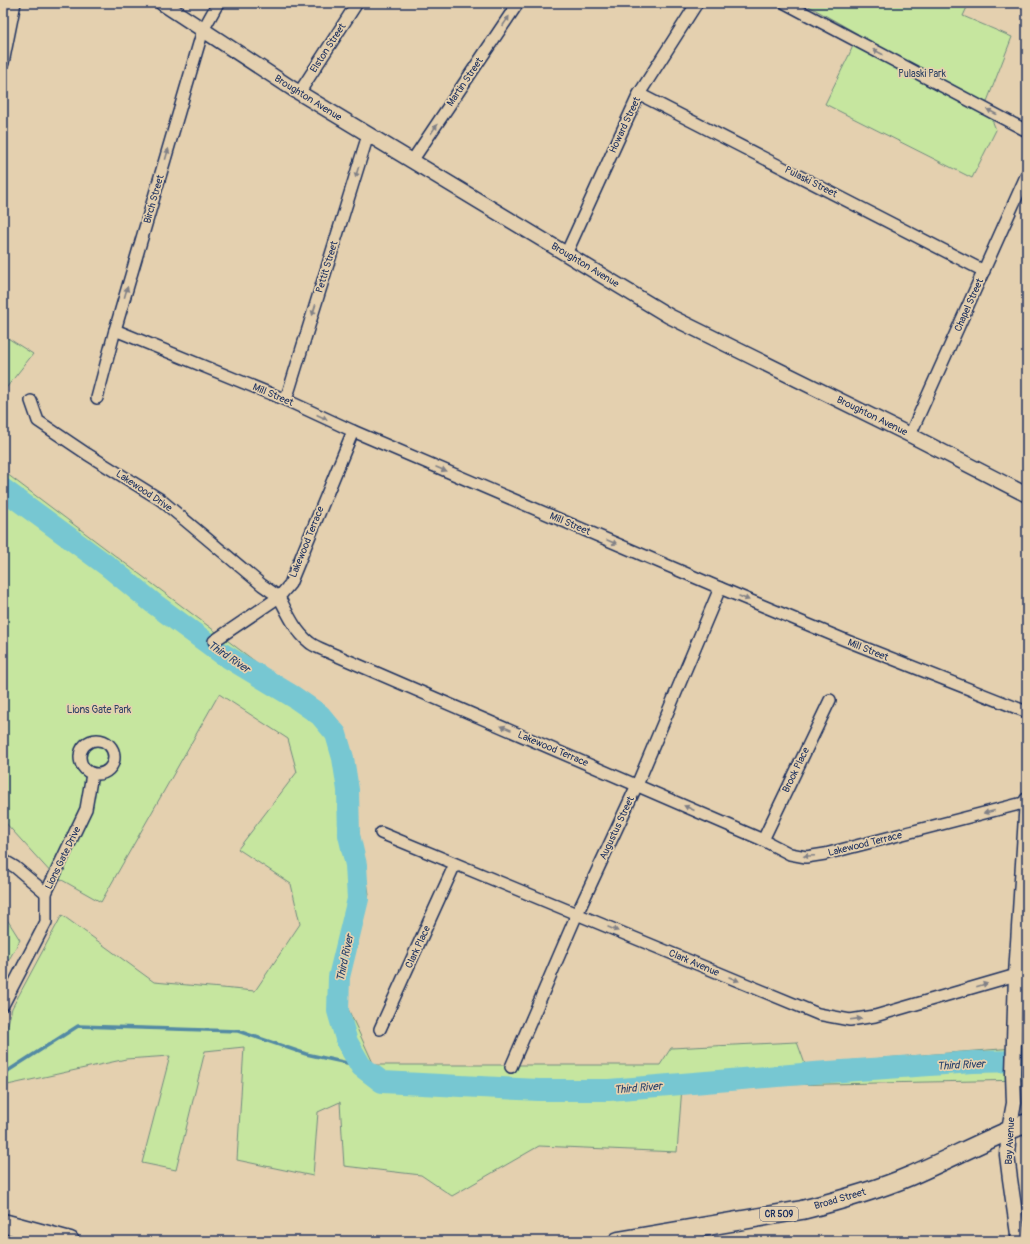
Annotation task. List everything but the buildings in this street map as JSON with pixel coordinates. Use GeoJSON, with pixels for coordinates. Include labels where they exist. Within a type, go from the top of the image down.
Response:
{"type":"FeatureCollection","features":[{"type":"Feature","properties":{"kind":"main road","name":"Broad Street"},"geometry":{"type":"LineString","coordinates":[[618,1241],[802,1210],[830,1203],[908,1177],[1027,1123]]}},
{"type":"Feature","properties":{"kind":"main road"},"geometry":{"type":"LineString","coordinates":[[3,1223],[70,1241]]}},
{"type":"Feature","properties":{"kind":"street"},"geometry":{"type":"LineString","coordinates":[[3,63],[15,3]]}},
{"type":"Feature","properties":{"kind":"street","name":"Broughton Avenue"},"geometry":{"type":"LineString","coordinates":[[162,3],[299,93],[669,316],[1027,494]]}},
{"type":"Feature","properties":{"kind":"street","name":"Birch Street"},"geometry":{"type":"LineString","coordinates":[[97,398],[115,330],[203,30],[218,3]]}},
{"type":"Feature","properties":{"kind":"street","name":"Elston Street"},"geometry":{"type":"LineString","coordinates":[[299,93],[357,3]]}},
{"type":"Feature","properties":{"kind":"street","name":"Martin Street"},"geometry":{"type":"LineString","coordinates":[[412,161],[518,3]]}},
{"type":"Feature","properties":{"kind":"street","name":"Howard Street"},"geometry":{"type":"LineString","coordinates":[[566,254],[639,94],[697,3]]}},
{"type":"Feature","properties":{"kind":"street"},"geometry":{"type":"LineString","coordinates":[[785,3],[1027,131]]}},
{"type":"Feature","properties":{"kind":"street","name":"Pulaski Street"},"geometry":{"type":"LineString","coordinates":[[639,94],[984,271]]}},
{"type":"Feature","properties":{"kind":"street","name":"Pettit Street"},"geometry":{"type":"LineString","coordinates":[[286,400],[368,135]]}},
{"type":"Feature","properties":{"kind":"street","name":"Chapel Street"},"geometry":{"type":"LineString","coordinates":[[910,435],[1027,174]]}},
{"type":"Feature","properties":{"kind":"street","name":"Mill Street"},"geometry":{"type":"LineString","coordinates":[[115,330],[286,400],[353,432],[720,588],[845,640],[1027,712]]}},
{"type":"Feature","properties":{"kind":"street","name":"Lakewood Drive"},"geometry":{"type":"LineString","coordinates":[[31,401],[38,421],[87,454],[161,500],[262,585],[279,597]]}},
{"type":"Feature","properties":{"kind":"street","name":"Lakewood Terrace"},"geometry":{"type":"LineString","coordinates":[[353,432],[290,584],[279,597],[292,621],[309,642],[326,651],[763,840],[790,854],[806,857],[819,855],[1027,801]]}},
{"type":"Feature","properties":{"kind":"street","name":"Augustus Street"},"geometry":{"type":"LineString","coordinates":[[510,1068],[577,914],[637,785],[720,588]]}},
{"type":"Feature","properties":{"kind":"street"},"geometry":{"type":"LineString","coordinates":[[214,641],[279,597]]}},
{"type":"Feature","properties":{"kind":"street","name":"Brook Place"},"geometry":{"type":"LineString","coordinates":[[763,840],[830,700]]}},
{"type":"Feature","properties":{"kind":"street","name":"Lions Gate Drive"},"geometry":{"type":"LineString","coordinates":[[3,1005],[46,922],[46,892],[86,810],[92,774]]}},
{"type":"Feature","properties":{"kind":"street","name":"Bay Avenue"},"geometry":{"type":"LineString","coordinates":[[1019,1241],[1008,1155],[1009,1130],[1014,1103],[1013,1074],[1016,975],[1025,875],[1027,801]]}},
{"type":"Feature","properties":{"kind":"street","name":"Clark Avenue"},"geometry":{"type":"LineString","coordinates":[[381,833],[818,1014],[850,1020],[875,1016],[1016,975]]}},
{"type":"Feature","properties":{"kind":"street"},"geometry":{"type":"LineString","coordinates":[[3,860],[15,867],[46,892]]}},
{"type":"Feature","properties":{"kind":"street","name":"Clark Place"},"geometry":{"type":"LineString","coordinates":[[380,1029],[455,864]]}},
{"type":"Feature","properties":{"kind":"green space","name":"Pulaski Park"},"geometry":{"type":"Polygon","coordinates":[[[808,3],[969,3],[963,16],[1012,37],[986,104],[996,130],[972,178],[825,104],[858,34],[807,5],[808,3]]]}},
{"type":"Feature","properties":{"kind":"green space"},"geometry":{"type":"Polygon","coordinates":[[[3,335],[33,354],[3,392],[3,335]]]}},
{"type":"Feature","properties":{"kind":"green space","name":"Lions Gate Park"},"geometry":{"type":"Polygon","coordinates":[[[3,471],[342,727],[369,894],[343,998],[374,1065],[660,1065],[671,1048],[797,1042],[805,1064],[1027,1047],[1027,1081],[682,1087],[677,1152],[539,1146],[452,1196],[421,1175],[344,1166],[340,1102],[318,1112],[313,1176],[237,1160],[244,1047],[205,1051],[176,1170],[142,1163],[170,1056],[126,1059],[3,1086],[3,1044],[12,1008],[62,915],[154,982],[255,991],[300,924],[291,884],[238,849],[297,772],[288,739],[219,694],[101,902],[53,875],[3,820],[3,471]]]}},
{"type":"Feature","properties":{"kind":"green space"},"geometry":{"type":"Polygon","coordinates":[[[3,913],[20,940],[3,970],[3,913]]]}},
{"type":"Feature","properties":{"kind":"waterway","name":"Third River"},"geometry":{"type":"LineString","coordinates":[[3,489],[109,567],[153,603],[221,653],[294,697],[320,715],[336,734],[343,758],[348,790],[349,835],[356,865],[358,899],[339,977],[338,1011],[347,1042],[361,1066],[382,1082],[539,1090],[609,1090],[814,1073],[973,1062],[1027,1061]]}},
{"type":"Feature","properties":{"kind":"waterway"},"geometry":{"type":"LineString","coordinates":[[3,1074],[78,1026],[238,1031],[306,1054],[361,1066]]}}]}
